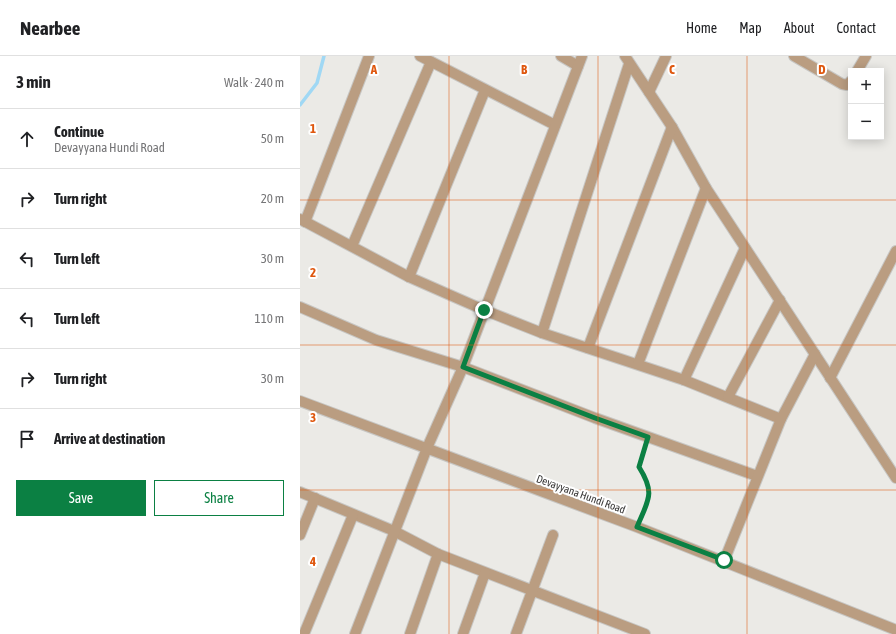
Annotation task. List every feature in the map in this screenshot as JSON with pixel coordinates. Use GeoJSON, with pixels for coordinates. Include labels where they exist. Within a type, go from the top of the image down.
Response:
{"type":"FeatureCollection","features":[{"type":"Feature","properties":{"kind":"street"},"geometry":{"type":"LineString","coordinates":[[369,56],[302,220],[409,276],[484,310],[542,334],[684,380],[781,419]]}},
{"type":"Feature","properties":{"kind":"street"},"geometry":{"type":"LineString","coordinates":[[420,56],[555,125]]}},
{"type":"Feature","properties":{"kind":"street"},"geometry":{"type":"LineString","coordinates":[[355,634],[427,448],[463,367],[580,61],[560,56]]}},
{"type":"Feature","properties":{"kind":"street"},"geometry":{"type":"LineString","coordinates":[[649,92],[666,56]]}},
{"type":"Feature","properties":{"kind":"street"},"geometry":{"type":"LineString","coordinates":[[794,56],[842,84],[847,85],[848,84]]}},
{"type":"Feature","properties":{"kind":"street"},"geometry":{"type":"LineString","coordinates":[[859,68],[866,56]]}},
{"type":"Feature","properties":{"kind":"street"},"geometry":{"type":"LineString","coordinates":[[627,60],[672,127],[706,188],[896,478]]}},
{"type":"Feature","properties":{"kind":"street"},"geometry":{"type":"LineString","coordinates":[[542,334],[627,60]]}},
{"type":"Feature","properties":{"kind":"street"},"geometry":{"type":"LineString","coordinates":[[352,246],[431,62]]}},
{"type":"Feature","properties":{"kind":"street"},"geometry":{"type":"LineString","coordinates":[[409,276],[485,90]]}},
{"type":"Feature","properties":{"kind":"street"},"geometry":{"type":"LineString","coordinates":[[588,348],[672,127]]}},
{"type":"Feature","properties":{"kind":"street"},"geometry":{"type":"LineString","coordinates":[[638,364],[706,188]]}},
{"type":"Feature","properties":{"kind":"street"},"geometry":{"type":"LineString","coordinates":[[684,380],[745,248]]}},
{"type":"Feature","properties":{"kind":"street"},"geometry":{"type":"LineString","coordinates":[[830,378],[896,251]]}},
{"type":"Feature","properties":{"kind":"street"},"geometry":{"type":"LineString","coordinates":[[728,397],[780,300]]}},
{"type":"Feature","properties":{"kind":"street"},"geometry":{"type":"LineString","coordinates":[[300,307],[376,340],[463,367],[595,418],[757,476]]}},
{"type":"Feature","properties":{"kind":"street"},"geometry":{"type":"LineString","coordinates":[[724,560],[781,419],[815,354]]}},
{"type":"Feature","properties":{"kind":"street","name":"Devayyana Hundi Road"},"geometry":{"type":"LineString","coordinates":[[300,401],[427,448],[562,501],[637,527],[724,560],[896,630]]}},
{"type":"Feature","properties":{"kind":"street"},"geometry":{"type":"LineString","coordinates":[[300,492],[394,531],[438,554],[532,592],[645,634]]}},
{"type":"Feature","properties":{"kind":"street"},"geometry":{"type":"LineString","coordinates":[[300,535],[315,498]]}},
{"type":"Feature","properties":{"kind":"street"},"geometry":{"type":"LineString","coordinates":[[304,634],[353,515]]}},
{"type":"Feature","properties":{"kind":"street"},"geometry":{"type":"LineString","coordinates":[[516,634],[553,535]]}},
{"type":"Feature","properties":{"kind":"street"},"geometry":{"type":"LineString","coordinates":[[410,634],[438,554]]}},
{"type":"Feature","properties":{"kind":"street"},"geometry":{"type":"LineString","coordinates":[[463,634],[485,573]]}},
{"type":"Feature","properties":{"kind":"path"},"geometry":{"type":"LineString","coordinates":[[637,527],[651,492],[647,479],[639,467],[648,437]]}},
{"type":"Feature","properties":{"kind":"waterway"},"geometry":{"type":"LineString","coordinates":[[300,105],[317,83],[324,56]]}},
{"type":"Feature","properties":{"kind":"route"},"geometry":{"type":"LineString","coordinates":[[484,310],[463,367],[648,437],[639,467],[647,479],[651,492],[637,527],[724,560]]}}]}
